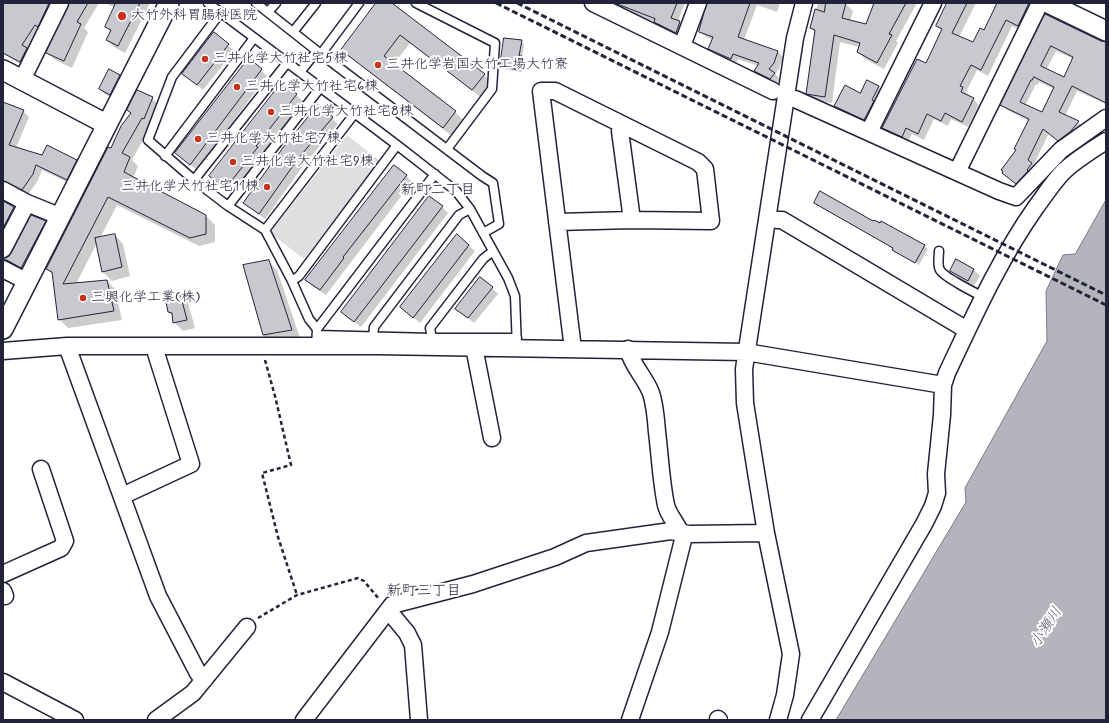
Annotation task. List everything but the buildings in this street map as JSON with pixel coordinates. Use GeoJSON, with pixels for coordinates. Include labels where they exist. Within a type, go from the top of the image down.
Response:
{"type":"FeatureCollection","features":[{"type":"Feature","properties":{"kind":"street"},"geometry":{"type":"LineString","coordinates":[[22,80],[60,3]]}},
{"type":"Feature","properties":{"kind":"street"},"geometry":{"type":"LineString","coordinates":[[3,329],[59,216],[169,3]]}},
{"type":"Feature","properties":{"kind":"street"},"geometry":{"type":"LineString","coordinates":[[682,46],[698,3]]}},
{"type":"Feature","properties":{"kind":"street"},"geometry":{"type":"LineString","coordinates":[[778,720],[785,695],[791,654],[766,533],[745,403],[744,369],[795,38],[804,3]]}},
{"type":"Feature","properties":{"kind":"street"},"geometry":{"type":"LineString","coordinates":[[869,132],[933,3]]}},
{"type":"Feature","properties":{"kind":"street"},"geometry":{"type":"LineString","coordinates":[[956,172],[1040,3]]}},
{"type":"Feature","properties":{"kind":"street"},"geometry":{"type":"LineString","coordinates":[[1048,3],[1106,31]]}},
{"type":"Feature","properties":{"kind":"street"},"geometry":{"type":"LineString","coordinates":[[596,4],[773,91]]}},
{"type":"Feature","properties":{"kind":"street"},"geometry":{"type":"LineString","coordinates":[[3,70],[106,124]]}},
{"type":"Feature","properties":{"kind":"street"},"geometry":{"type":"LineString","coordinates":[[557,222],[711,220],[706,170],[698,162],[555,91],[541,91],[557,222],[573,349]]}},
{"type":"Feature","properties":{"kind":"street"},"geometry":{"type":"LineString","coordinates":[[795,99],[956,172],[1016,197],[1060,150],[1106,118]]}},
{"type":"Feature","properties":{"kind":"street"},"geometry":{"type":"LineString","coordinates":[[623,126],[620,131],[632,220]]}},
{"type":"Feature","properties":{"kind":"street"},"geometry":{"type":"LineString","coordinates":[[810,720],[933,506],[937,493],[936,474],[942,415],[943,385],[967,330],[1020,229],[1048,190],[1078,159],[1106,141]]}},
{"type":"Feature","properties":{"kind":"street"},"geometry":{"type":"LineString","coordinates":[[755,298],[762,298],[766,294],[784,163]]}},
{"type":"Feature","properties":{"kind":"street"},"geometry":{"type":"LineString","coordinates":[[3,190],[27,203],[59,216]]}},
{"type":"Feature","properties":{"kind":"street"},"geometry":{"type":"LineString","coordinates":[[3,249],[27,203]]}},
{"type":"Feature","properties":{"kind":"street"},"geometry":{"type":"LineString","coordinates":[[777,220],[782,220],[967,330]]}},
{"type":"Feature","properties":{"kind":"street"},"geometry":{"type":"LineString","coordinates":[[3,269],[26,281]]}},
{"type":"Feature","properties":{"kind":"street"},"geometry":{"type":"LineString","coordinates":[[3,351],[67,346],[261,346],[316,337],[376,346],[474,347],[517,343],[573,349],[746,352],[943,385]]}},
{"type":"Feature","properties":{"kind":"street"},"geometry":{"type":"LineString","coordinates":[[67,346],[158,596],[198,673],[204,680]]}},
{"type":"Feature","properties":{"kind":"street"},"geometry":{"type":"LineString","coordinates":[[122,496],[191,464],[156,353],[156,346]]}},
{"type":"Feature","properties":{"kind":"street"},"geometry":{"type":"LineString","coordinates":[[474,347],[492,438]]}},
{"type":"Feature","properties":{"kind":"street"},"geometry":{"type":"LineString","coordinates":[[628,350],[630,357],[650,391],[654,405],[663,488],[667,508],[682,532],[683,540],[660,632],[630,720]]}},
{"type":"Feature","properties":{"kind":"street"},"geometry":{"type":"LineString","coordinates":[[3,574],[61,548],[65,541],[40,468]]}},
{"type":"Feature","properties":{"kind":"street"},"geometry":{"type":"LineString","coordinates":[[304,720],[392,605],[473,584],[555,557],[586,543],[671,531],[689,534],[766,533]]}},
{"type":"Feature","properties":{"kind":"street"},"geometry":{"type":"LineString","coordinates":[[388,610],[407,634],[413,645],[419,720]]}},
{"type":"Feature","properties":{"kind":"street"},"geometry":{"type":"LineString","coordinates":[[156,720],[193,693],[247,628]]}},
{"type":"Feature","properties":{"kind":"street"},"geometry":{"type":"LineString","coordinates":[[3,682],[75,720]]}},
{"type":"Feature","properties":{"kind":"lane"},"geometry":{"type":"LineString","coordinates":[[208,3],[456,191],[470,209],[508,278],[515,296],[517,343],[432,338],[316,337]]}},
{"type":"Feature","properties":{"kind":"lane"},"geometry":{"type":"LineString","coordinates":[[256,3],[319,53],[493,183],[499,224],[483,233]]}},
{"type":"Feature","properties":{"kind":"lane"},"geometry":{"type":"LineString","coordinates":[[268,12],[276,3]]}},
{"type":"Feature","properties":{"kind":"lane"},"geometry":{"type":"LineString","coordinates":[[293,32],[316,3]]}},
{"type":"Feature","properties":{"kind":"lane"},"geometry":{"type":"LineString","coordinates":[[300,72],[319,53],[359,3]]}},
{"type":"Feature","properties":{"kind":"lane"},"geometry":{"type":"LineString","coordinates":[[416,3],[495,43],[492,89],[447,149]]}},
{"type":"Feature","properties":{"kind":"lane"},"geometry":{"type":"LineString","coordinates":[[220,12],[172,77],[148,140],[194,180],[228,206],[265,230],[292,280],[316,337]]}},
{"type":"Feature","properties":{"kind":"lane"},"geometry":{"type":"LineString","coordinates":[[165,156],[254,38]]}},
{"type":"Feature","properties":{"kind":"lane"},"geometry":{"type":"LineString","coordinates":[[194,180],[287,63]]}},
{"type":"Feature","properties":{"kind":"lane"},"geometry":{"type":"LineString","coordinates":[[228,206],[320,88]]}},
{"type":"Feature","properties":{"kind":"lane"},"geometry":{"type":"LineString","coordinates":[[265,230],[355,113]]}},
{"type":"Feature","properties":{"kind":"lane"},"geometry":{"type":"LineString","coordinates":[[292,280],[299,276],[397,145]]}},
{"type":"Feature","properties":{"kind":"lane"},"geometry":{"type":"LineString","coordinates":[[316,337],[435,174]]}},
{"type":"Feature","properties":{"kind":"lane"},"geometry":{"type":"LineString","coordinates":[[372,337],[374,327],[459,215],[470,209]]}},
{"type":"Feature","properties":{"kind":"lane"},"geometry":{"type":"LineString","coordinates":[[432,338],[430,328],[483,259],[493,251]]}},
{"type":"Feature","properties":{"kind":"lane"},"geometry":{"type":"LineString","coordinates":[[939,251],[938,265],[940,271],[969,290],[984,297]]}},
{"type":"Feature","properties":{"kind":"path"},"geometry":{"type":"LineString","coordinates":[[261,346],[275,396],[291,465],[262,473],[278,537],[297,595]]}},
{"type":"Feature","properties":{"kind":"path"},"geometry":{"type":"LineString","coordinates":[[247,628],[253,621],[297,595],[358,578],[364,581],[388,610]]}},
{"type":"Feature","properties":{"kind":"shaded area"},"geometry":{"type":"Polygon","coordinates":[[[347,135],[380,161],[304,259],[270,233],[347,135]]]}},
{"type":"Feature","properties":{"kind":"water","name":"小瀬川"},"geometry":{"type":"Polygon","coordinates":[[[1106,200],[1106,720],[836,720],[966,502],[965,488],[1047,341],[1046,291],[1063,255],[1075,254],[1106,200]]]}},
{"type":"Feature","properties":{"kind":"railway"},"geometry":{"type":"LineString","coordinates":[[496,3],[1106,305]]}},
{"type":"Feature","properties":{"kind":"railway"},"geometry":{"type":"LineString","coordinates":[[517,3],[1106,295]]}},
{"type":"Feature","properties":{"kind":"place","name":"大竹外科胃腸科医院"},"geometry":{"type":"Point","coordinates":[122,16]}},
{"type":"Feature","properties":{"kind":"place","name":"三井化学大竹社宅5棟"},"geometry":{"type":"Point","coordinates":[205,59]}},
{"type":"Feature","properties":{"kind":"place","name":"三井化学岩国大竹工場大竹寮"},"geometry":{"type":"Point","coordinates":[378,65]}},
{"type":"Feature","properties":{"kind":"place","name":"三井化学大竹社宅6棟"},"geometry":{"type":"Point","coordinates":[237,87]}},
{"type":"Feature","properties":{"kind":"place","name":"三井化学大竹社宅8棟"},"geometry":{"type":"Point","coordinates":[271,112]}},
{"type":"Feature","properties":{"kind":"place","name":"三井化学大竹社宅7棟"},"geometry":{"type":"Point","coordinates":[198,139]}},
{"type":"Feature","properties":{"kind":"place","name":"三井化学大竹社宅9棟"},"geometry":{"type":"Point","coordinates":[233,162]}},
{"type":"Feature","properties":{"kind":"place","name":"三井化学大竹社宅11棟"},"geometry":{"type":"Point","coordinates":[267,187]}},
{"type":"Feature","properties":{"kind":"place","name":"三興化学工業(株)"},"geometry":{"type":"Point","coordinates":[83,298]}},
{"type":"Feature","properties":{"kind":"district","name":"新町二丁目"},"geometry":{"type":"Point","coordinates":[438,191]}},
{"type":"Feature","properties":{"kind":"district","name":"新町三丁目"},"geometry":{"type":"Point","coordinates":[424,592]}}]}
